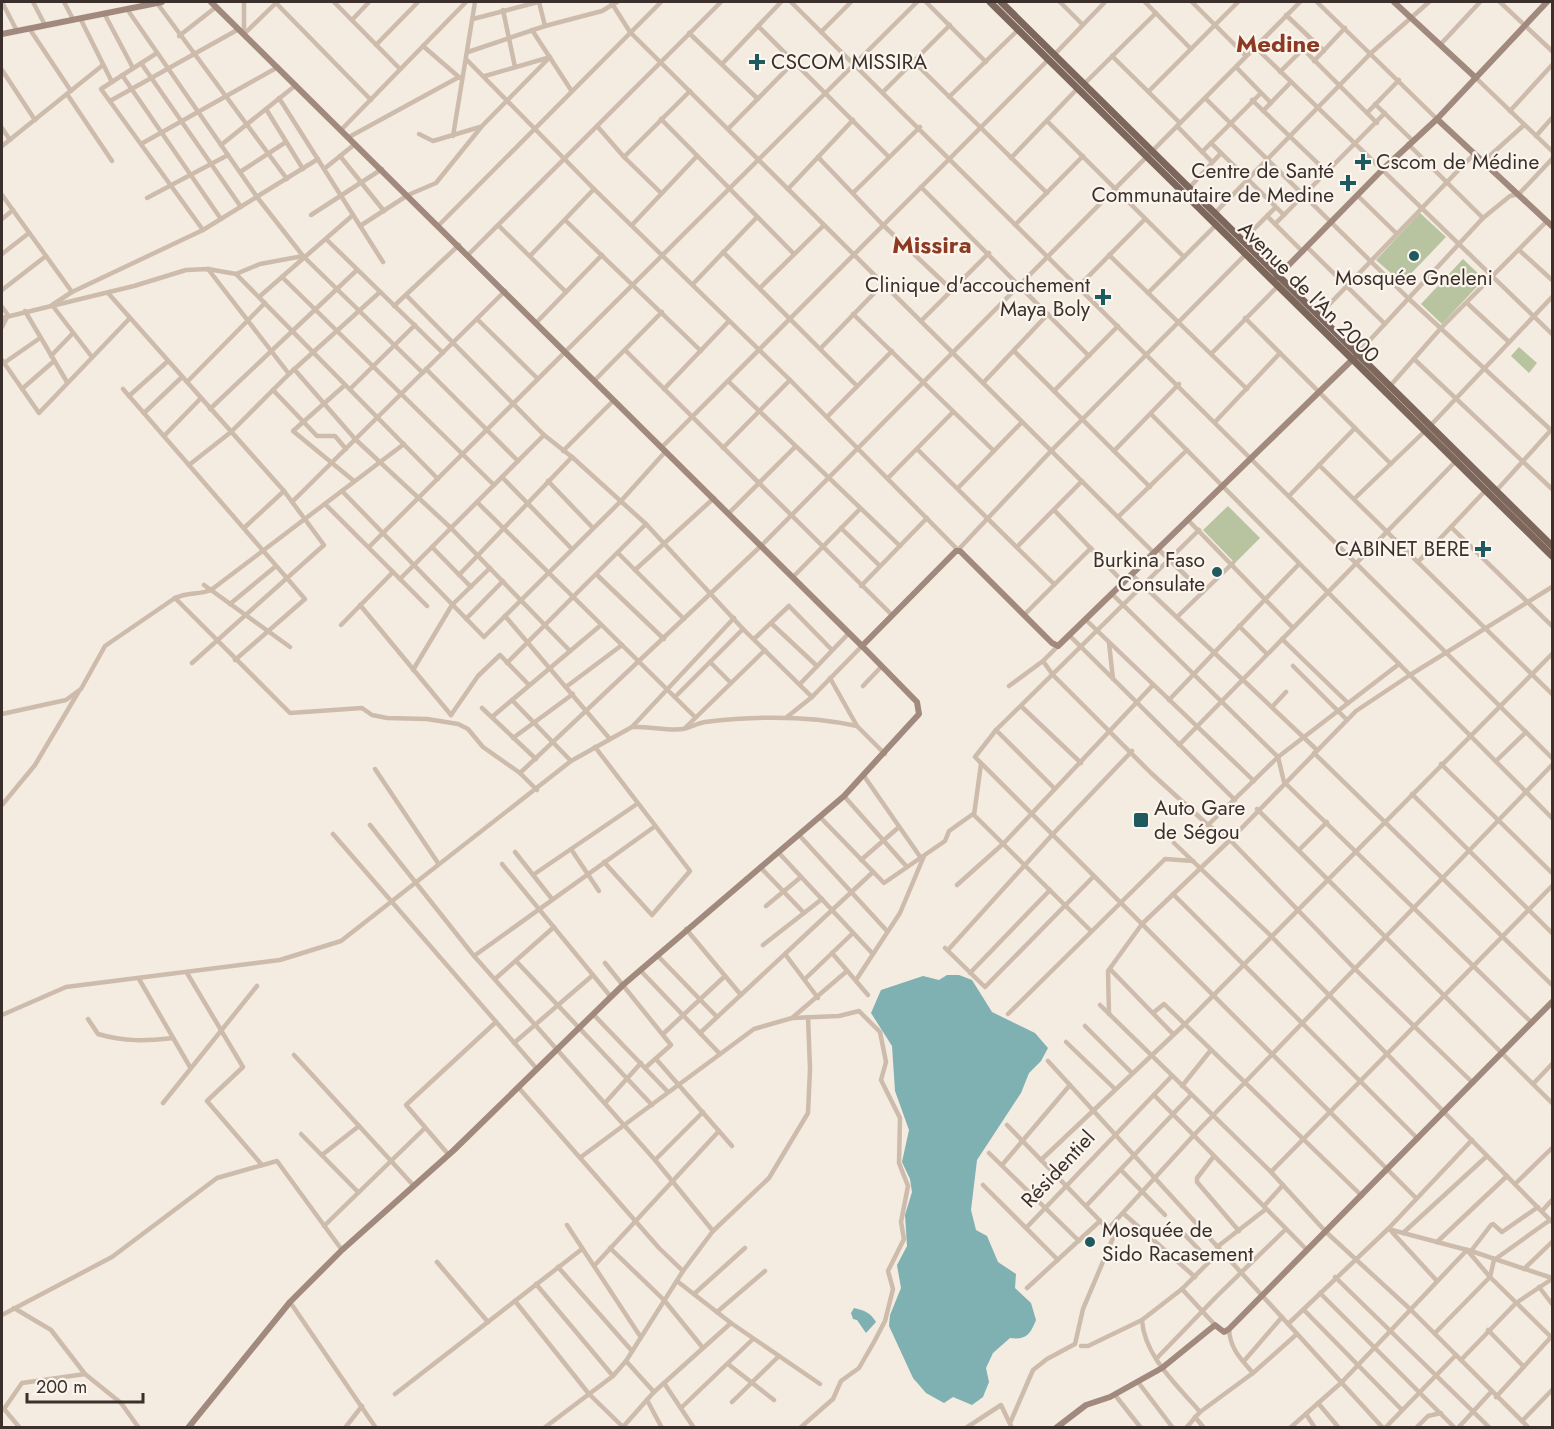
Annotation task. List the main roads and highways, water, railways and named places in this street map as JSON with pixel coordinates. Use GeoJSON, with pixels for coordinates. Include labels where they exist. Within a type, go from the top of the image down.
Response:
{"type":"FeatureCollection","features":[{"type":"Feature","properties":{"kind":"main road"},"geometry":{"type":"LineString","coordinates":[[2,34],[159,2]]}},
{"type":"Feature","properties":{"kind":"main road","name":"Avenue de l'An 2000"},"geometry":{"type":"LineString","coordinates":[[990,2],[1052,57]]}},
{"type":"Feature","properties":{"kind":"main road","name":"Avenue de l'An 2000"},"geometry":{"type":"LineString","coordinates":[[1001,2],[1246,254],[1355,356],[1428,429],[1551,542]]}},
{"type":"Feature","properties":{"kind":"main road"},"geometry":{"type":"LineString","coordinates":[[1394,2],[1476,78]]}},
{"type":"Feature","properties":{"kind":"main road"},"geometry":{"type":"LineString","coordinates":[[1272,279],[1280,276],[1410,142],[1437,119],[1547,2]]}},
{"type":"Feature","properties":{"kind":"main road"},"geometry":{"type":"LineString","coordinates":[[188,1428],[290,1302],[342,1250],[448,1154],[623,985],[844,796],[885,754],[919,714],[917,702],[762,545],[213,4]]}},
{"type":"Feature","properties":{"kind":"main road"},"geometry":{"type":"LineString","coordinates":[[1437,119],[1484,160],[1550,224]]}},
{"type":"Feature","properties":{"kind":"main road","name":"Avenue de l'An 2000"},"geometry":{"type":"LineString","coordinates":[[1150,153],[1190,187],[1319,315],[1355,356],[1390,386],[1455,462],[1552,556]]}},
{"type":"Feature","properties":{"kind":"main road"},"geometry":{"type":"LineString","coordinates":[[862,646],[958,550],[1052,643],[1058,646],[1355,356]]}},
{"type":"Feature","properties":{"kind":"main road"},"geometry":{"type":"LineString","coordinates":[[1056,1428],[1086,1405],[1115,1395],[1162,1368],[1215,1325],[1224,1332],[1229,1329],[1552,1002]]}},
{"type":"Feature","properties":{"kind":"water"},"geometry":{"type":"Polygon","coordinates":[[[947,975],[959,975],[972,980],[992,1012],[1035,1033],[1048,1048],[1041,1061],[1029,1073],[1021,1093],[977,1160],[971,1210],[976,1230],[987,1236],[998,1262],[1016,1274],[1015,1288],[1031,1303],[1036,1320],[1027,1335],[1010,1338],[993,1353],[986,1368],[989,1382],[983,1397],[972,1405],[953,1397],[944,1403],[926,1393],[913,1378],[889,1326],[890,1315],[901,1288],[897,1265],[907,1246],[905,1215],[912,1192],[910,1179],[902,1162],[909,1130],[895,1091],[892,1046],[871,1013],[881,990],[923,976],[939,980],[947,975]]]}},
{"type":"Feature","properties":{"kind":"water"},"geometry":{"type":"Polygon","coordinates":[[[854,1308],[867,1312],[876,1322],[866,1333],[857,1320],[853,1319],[851,1313],[854,1308]]]}},
{"type":"Feature","properties":{"kind":"place","name":"CSCOM MISSIRA"},"geometry":{"type":"Point","coordinates":[757,62]}},
{"type":"Feature","properties":{"kind":"place","name":"Cscom de Médine"},"geometry":{"type":"Point","coordinates":[1363,162]}},
{"type":"Feature","properties":{"kind":"place","name":"Centre de Santé Communautaire de Medine"},"geometry":{"type":"Point","coordinates":[1348,183]}},
{"type":"Feature","properties":{"kind":"place","name":"Mosquée Gneleni"},"geometry":{"type":"Point","coordinates":[1414,256]}},
{"type":"Feature","properties":{"kind":"place","name":"Clinique d'accouchement Maya Boly"},"geometry":{"type":"Point","coordinates":[1103,297]}},
{"type":"Feature","properties":{"kind":"place","name":"CABINET BERE"},"geometry":{"type":"Point","coordinates":[1483,549]}},
{"type":"Feature","properties":{"kind":"place","name":"Burkina Faso Consulate"},"geometry":{"type":"Point","coordinates":[1217,572]}},
{"type":"Feature","properties":{"kind":"place","name":"Auto Gare de Ségou"},"geometry":{"type":"Point","coordinates":[1141,820]}},
{"type":"Feature","properties":{"kind":"place","name":"Mosquée de Sido Racasement"},"geometry":{"type":"Point","coordinates":[1090,1242]}},
{"type":"Feature","properties":{"kind":"district","name":"Medine"},"geometry":{"type":"Point","coordinates":[1278,43]}},
{"type":"Feature","properties":{"kind":"district","name":"Missira"},"geometry":{"type":"Point","coordinates":[932,244]}}]}
